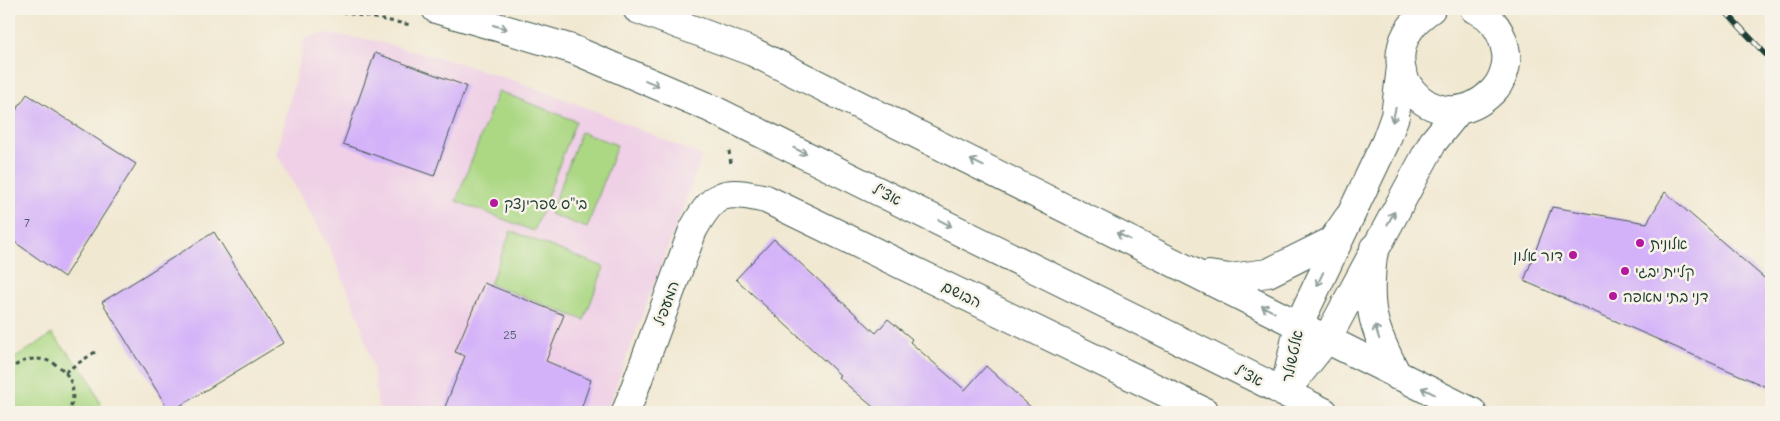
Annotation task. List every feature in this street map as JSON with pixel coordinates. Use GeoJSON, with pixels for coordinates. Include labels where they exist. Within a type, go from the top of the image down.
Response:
{"type":"FeatureCollection","features":[{"type":"Feature","properties":{"kind":"main road","name":"אצ\"ל"},"geometry":{"type":"LineString","coordinates":[[436,9],[572,49],[710,108],[1324,412]]}},
{"type":"Feature","properties":{"kind":"main road"},"geometry":{"type":"LineString","coordinates":[[637,9],[753,52],[1200,274],[1472,412]]}},
{"type":"Feature","properties":{"kind":"main road","name":"אלטשולר"},"geometry":{"type":"LineString","coordinates":[[1284,393],[1298,324],[1386,141],[1395,116],[1401,67],[1401,49],[1406,32],[1416,18],[1431,9]]}},
{"type":"Feature","properties":{"kind":"main road"},"geometry":{"type":"LineString","coordinates":[[1401,67],[1406,84],[1418,98],[1433,107],[1450,111],[1468,109],[1484,101],[1496,88],[1505,67],[1507,56],[1503,38],[1494,23],[1482,12],[1474,9]]}},
{"type":"Feature","properties":{"kind":"main road","name":"אלטשולר"},"geometry":{"type":"LineString","coordinates":[[1284,393],[1327,339],[1374,248],[1433,142],[1459,110]]}},
{"type":"Feature","properties":{"kind":"main road","name":"הבושם"},"geometry":{"type":"LineString","coordinates":[[714,198],[740,193],[766,199],[1205,412]]}},
{"type":"Feature","properties":{"kind":"main road","name":"המעפיל"},"geometry":{"type":"LineString","coordinates":[[626,412],[693,230],[703,212],[714,198]]}},
{"type":"Feature","properties":{"kind":"main road"},"geometry":{"type":"LineString","coordinates":[[1200,274],[1230,278],[1268,273],[1332,241],[1348,218]]}},
{"type":"Feature","properties":{"kind":"main road"},"geometry":{"type":"LineString","coordinates":[[1374,248],[1369,285],[1371,307],[1383,348],[1398,376]]}},
{"type":"Feature","properties":{"kind":"path"},"geometry":{"type":"LineString","coordinates":[[65,372],[95,352]]}},
{"type":"Feature","properties":{"kind":"path"},"geometry":{"type":"LineString","coordinates":[[9,371],[20,362],[32,358],[45,359],[56,364],[65,372],[72,384],[73,396],[69,411],[76,412]]}},
{"type":"Feature","properties":{"kind":"shaded area","name":"בי\"ס שפרינצק"},"geometry":{"type":"Polygon","coordinates":[[[325,34],[372,40],[459,63],[518,82],[601,113],[702,156],[606,412],[379,412],[373,368],[359,318],[331,251],[277,154],[305,37],[325,34]]]}},
{"type":"Feature","properties":{"kind":"green space"},"geometry":{"type":"Polygon","coordinates":[[[498,91],[576,121],[534,231],[456,201],[498,91]]]}},
{"type":"Feature","properties":{"kind":"green space"},"geometry":{"type":"Polygon","coordinates":[[[581,132],[617,145],[587,228],[550,214],[581,132]]]}},
{"type":"Feature","properties":{"kind":"green space"},"geometry":{"type":"Polygon","coordinates":[[[511,231],[604,267],[584,320],[490,284],[511,231]]]}},
{"type":"Feature","properties":{"kind":"green space"},"geometry":{"type":"Polygon","coordinates":[[[52,334],[88,376],[104,412],[9,412],[9,362],[52,334]]]}},
{"type":"Feature","properties":{"kind":"building"},"geometry":{"type":"Polygon","coordinates":[[[375,53],[466,86],[434,176],[343,144],[375,53]]]}},
{"type":"Feature","properties":{"kind":"building"},"geometry":{"type":"Polygon","coordinates":[[[27,94],[136,164],[64,277],[9,238],[9,121],[27,94]]]}},
{"type":"Feature","properties":{"kind":"building"},"geometry":{"type":"Polygon","coordinates":[[[1665,192],[1771,284],[1771,389],[1524,281],[1552,207],[1647,223],[1665,192]]]}},
{"type":"Feature","properties":{"kind":"building"},"geometry":{"type":"Polygon","coordinates":[[[214,232],[283,343],[170,412],[102,302],[214,232]]]}},
{"type":"Feature","properties":{"kind":"building"},"geometry":{"type":"Polygon","coordinates":[[[774,239],[876,333],[888,319],[912,339],[910,342],[965,390],[986,366],[1036,412],[879,412],[838,377],[840,375],[736,279],[774,239]]]}},
{"type":"Feature","properties":{"kind":"building"},"geometry":{"type":"Polygon","coordinates":[[[484,283],[564,315],[546,361],[591,380],[580,412],[443,412],[465,356],[455,352],[484,283]]]}},
{"type":"Feature","properties":{"kind":"railway"},"geometry":{"type":"LineString","coordinates":[[1723,9],[1771,60]]}},
{"type":"Feature","properties":{"kind":"place","name":"בי\"ס שפרינצק"},"geometry":{"type":"Point","coordinates":[494,203]}},
{"type":"Feature","properties":{"kind":"place","name":"אלונית"},"geometry":{"type":"Point","coordinates":[1640,243]}},
{"type":"Feature","properties":{"kind":"place","name":"דור אלון"},"geometry":{"type":"Point","coordinates":[1573,255]}},
{"type":"Feature","properties":{"kind":"place","name":"קליית יבגי"},"geometry":{"type":"Point","coordinates":[1625,271]}},
{"type":"Feature","properties":{"kind":"place","name":"דני בתי מאפה"},"geometry":{"type":"Point","coordinates":[1613,296]}}]}
